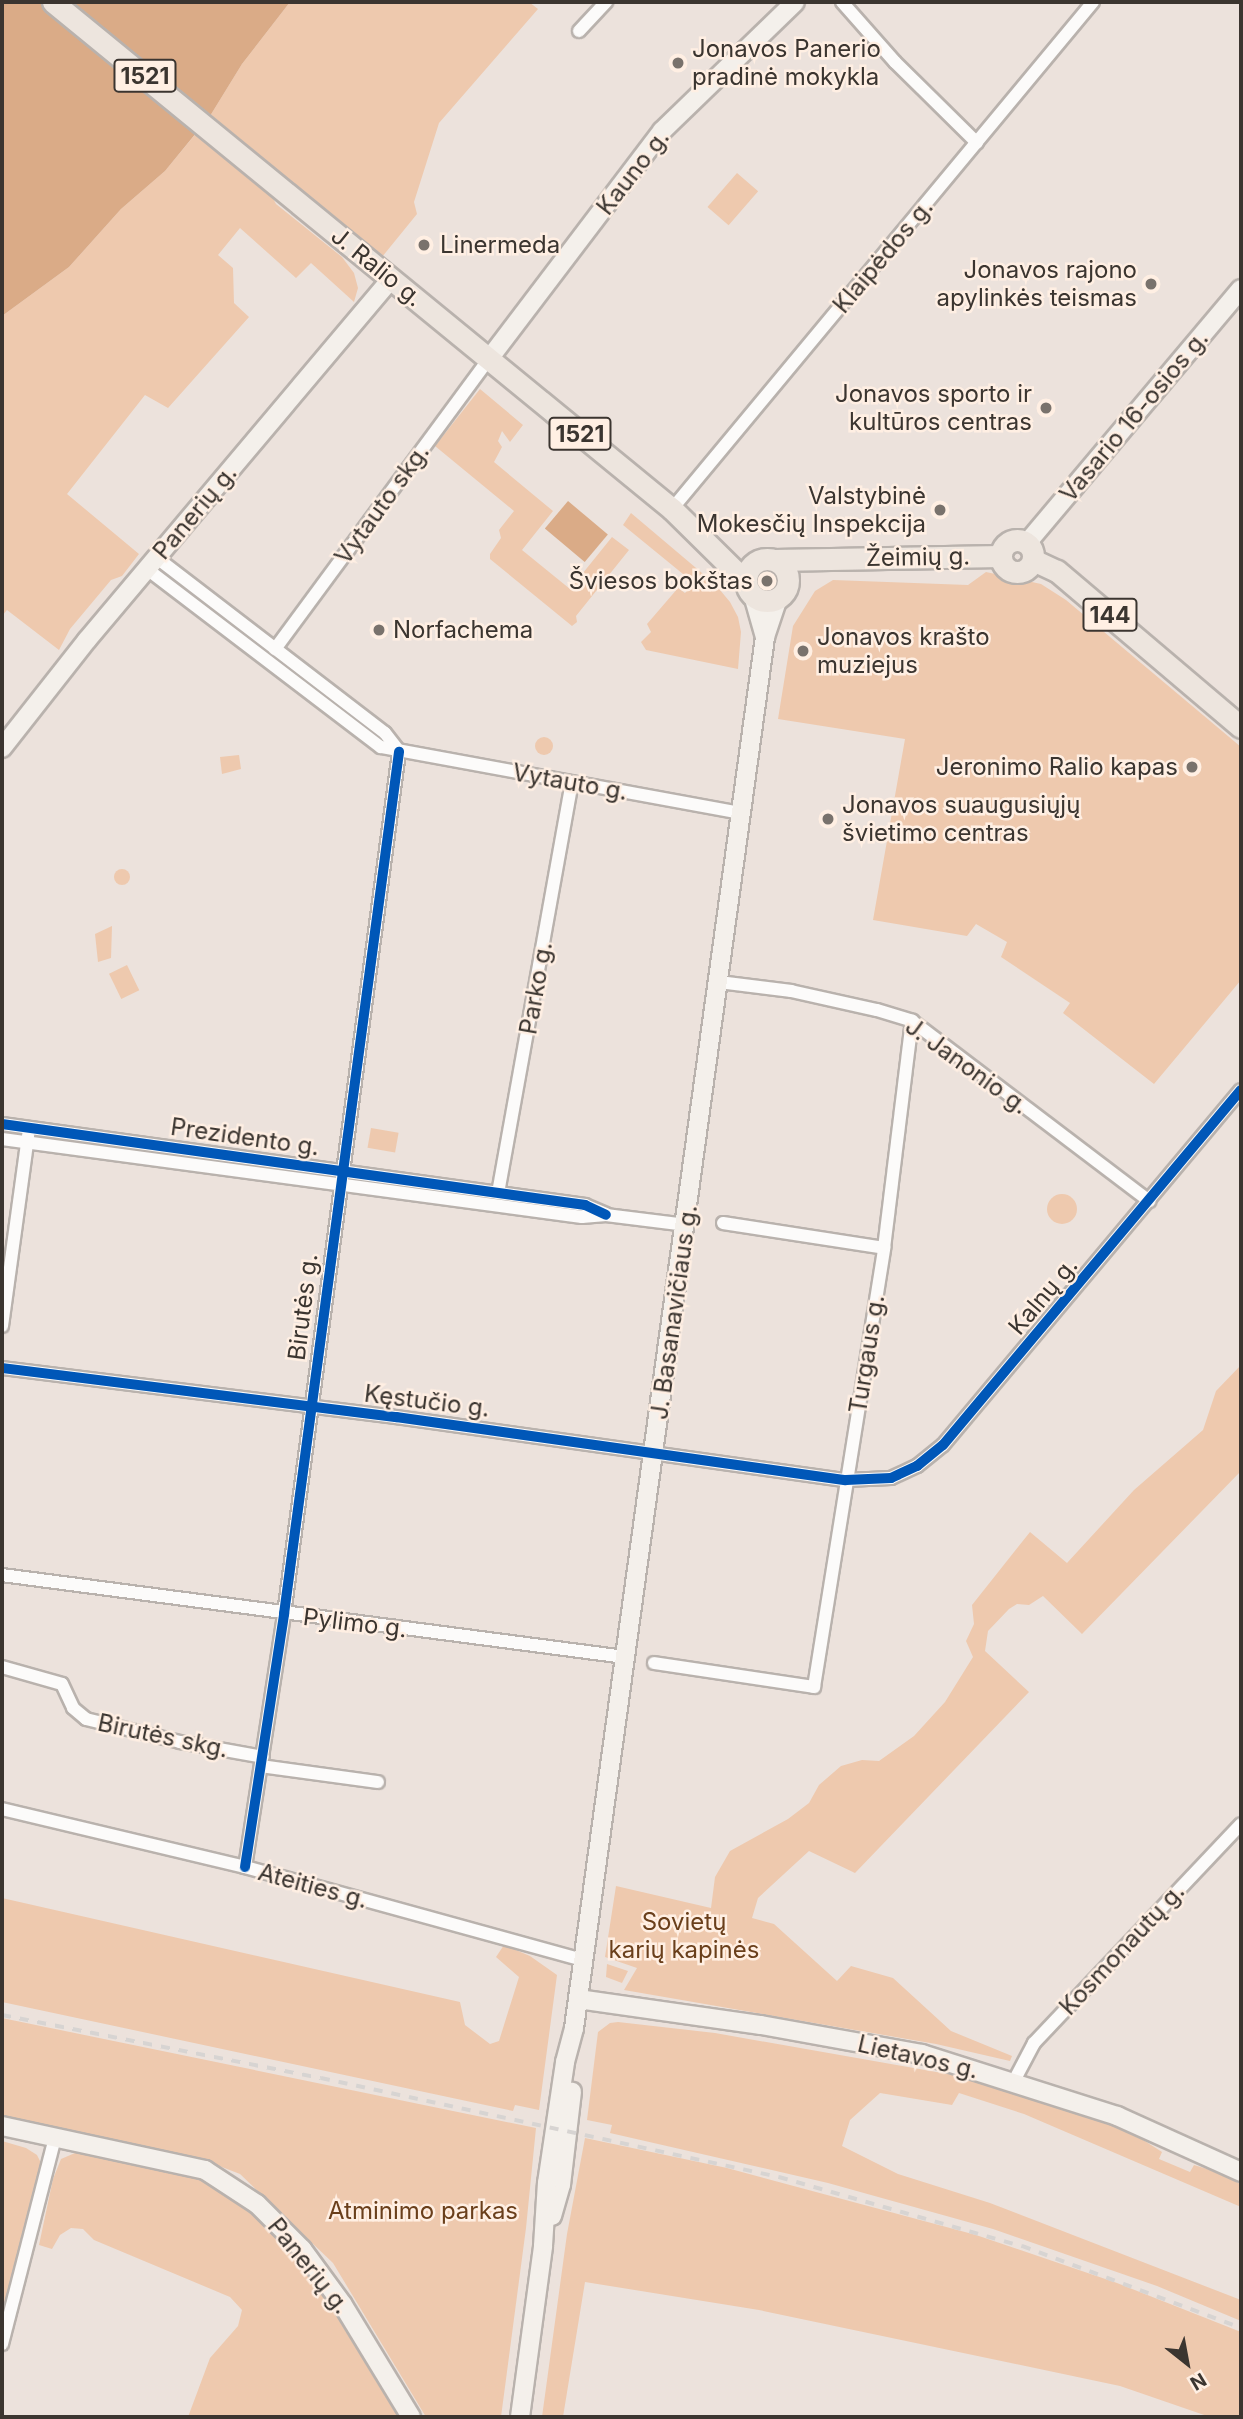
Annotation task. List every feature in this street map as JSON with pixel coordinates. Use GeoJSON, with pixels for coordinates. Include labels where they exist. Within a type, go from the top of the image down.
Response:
{"type":"FeatureCollection","features":[{"type":"Feature","properties":{"kind":"main road","name":"J. Ralio g."},"geometry":{"type":"LineString","coordinates":[[53,2],[671,509],[700,534],[749,588]]}},
{"type":"Feature","properties":{"kind":"main road","name":"Kauno g."},"geometry":{"type":"LineString","coordinates":[[489,359],[662,131],[795,2]]}},
{"type":"Feature","properties":{"kind":"main road","name":"Panerių g."},"geometry":{"type":"LineString","coordinates":[[2,748],[152,563],[392,278]]}},
{"type":"Feature","properties":{"kind":"main road","name":"Vasario 16-osios g."},"geometry":{"type":"LineString","coordinates":[[1030,552],[1241,289]]}},
{"type":"Feature","properties":{"kind":"main road","name":"J. Ralio g."},"geometry":{"type":"LineString","coordinates":[[700,534],[767,560]]}},
{"type":"Feature","properties":{"kind":"main road","name":"Žeimių g."},"geometry":{"type":"LineString","coordinates":[[767,560],[1002,556],[1008,543],[1018,540],[1030,552]]}},
{"type":"Feature","properties":{"kind":"main road","name":"144"},"geometry":{"type":"LineString","coordinates":[[1030,552],[1057,571],[1241,727]]}},
{"type":"Feature","properties":{"kind":"main road","name":"Žeimių g."},"geometry":{"type":"LineString","coordinates":[[783,592],[834,559]]}},
{"type":"Feature","properties":{"kind":"main road"},"geometry":{"type":"LineString","coordinates":[[767,560],[788,574],[783,592],[765,601],[749,588],[750,568],[767,560]]}},
{"type":"Feature","properties":{"kind":"main road","name":"J. Basanavičiaus g."},"geometry":{"type":"LineString","coordinates":[[749,588],[765,637]]}},
{"type":"Feature","properties":{"kind":"main road","name":"J. Basanavičiaus g."},"geometry":{"type":"LineString","coordinates":[[520,2417],[544,2246],[547,2183],[565,2062],[578,2000],[765,637],[783,592]]}},
{"type":"Feature","properties":{"kind":"main road","name":"Lietavos g."},"geometry":{"type":"LineString","coordinates":[[578,2000],[761,2025],[902,2050],[1014,2081],[1117,2116],[1241,2172]]}},
{"type":"Feature","properties":{"kind":"main road","name":"Panerių g."},"geometry":{"type":"LineString","coordinates":[[2,2126],[205,2170],[257,2204],[302,2249],[343,2305],[411,2417]]}},
{"type":"Feature","properties":{"kind":"street"},"geometry":{"type":"LineString","coordinates":[[579,31],[606,2]]}},
{"type":"Feature","properties":{"kind":"street"},"geometry":{"type":"LineString","coordinates":[[842,2],[895,62],[977,143]]}},
{"type":"Feature","properties":{"kind":"street","name":"Klaipėdos g."},"geometry":{"type":"LineString","coordinates":[[671,509],[1093,2]]}},
{"type":"Feature","properties":{"kind":"street","name":"Vytauto skg."},"geometry":{"type":"LineString","coordinates":[[275,649],[489,359]]}},
{"type":"Feature","properties":{"kind":"street"},"geometry":{"type":"LineString","coordinates":[[152,563],[275,649],[384,733],[399,752]]}},
{"type":"Feature","properties":{"kind":"street","name":"Vytauto g."},"geometry":{"type":"LineString","coordinates":[[152,563],[381,747],[741,813]]}},
{"type":"Feature","properties":{"kind":"street","name":"Birutės g."},"geometry":{"type":"LineString","coordinates":[[246,1867],[285,1614],[399,752]]}},
{"type":"Feature","properties":{"kind":"street","name":"Parko g."},"geometry":{"type":"LineString","coordinates":[[498,1193],[572,783]]}},
{"type":"Feature","properties":{"kind":"street","name":"J. Janonio g."},"geometry":{"type":"LineString","coordinates":[[719,982],[790,990],[912,1021],[1149,1201]]}},
{"type":"Feature","properties":{"kind":"street","name":"Turgaus g."},"geometry":{"type":"LineString","coordinates":[[654,1663],[814,1686],[884,1248],[912,1021]]}},
{"type":"Feature","properties":{"kind":"street","name":"Kalnų g."},"geometry":{"type":"LineString","coordinates":[[846,1480],[891,1478],[917,1466],[943,1445],[1241,1090]]}},
{"type":"Feature","properties":{"kind":"street","name":"Prezidento g."},"geometry":{"type":"LineString","coordinates":[[2,1124],[582,1217],[606,1214],[686,1225]]}},
{"type":"Feature","properties":{"kind":"street"},"geometry":{"type":"LineString","coordinates":[[2,1326],[29,1128]]}},
{"type":"Feature","properties":{"kind":"street","name":"Prezidento g."},"geometry":{"type":"LineString","coordinates":[[2,1139],[498,1193],[585,1205],[606,1214]]}},
{"type":"Feature","properties":{"kind":"street"},"geometry":{"type":"LineString","coordinates":[[723,1223],[884,1248]]}},
{"type":"Feature","properties":{"kind":"street","name":"Kęstučio g."},"geometry":{"type":"LineString","coordinates":[[2,1368],[654,1452],[846,1480]]}},
{"type":"Feature","properties":{"kind":"street","name":"Pylimo g."},"geometry":{"type":"LineString","coordinates":[[2,1575],[625,1657]]}},
{"type":"Feature","properties":{"kind":"street","name":"Birutės skg."},"geometry":{"type":"LineString","coordinates":[[2,1667],[62,1684],[73,1708],[86,1719],[262,1762]]}},
{"type":"Feature","properties":{"kind":"street"},"geometry":{"type":"LineString","coordinates":[[262,1762],[378,1782]]}},
{"type":"Feature","properties":{"kind":"street","name":"Ateities g."},"geometry":{"type":"LineString","coordinates":[[2,1809],[246,1867],[583,1960]]}},
{"type":"Feature","properties":{"kind":"street","name":"Kosmonautų g."},"geometry":{"type":"LineString","coordinates":[[1014,2081],[1034,2043],[1241,1824]]}},
{"type":"Feature","properties":{"kind":"street"},"geometry":{"type":"LineString","coordinates":[[2,2344],[55,2137]]}},
{"type":"Feature","properties":{"kind":"green space"},"geometry":{"type":"Polygon","coordinates":[[[290,2],[529,2],[538,9],[439,123],[414,202],[417,214],[382,257],[210,116],[242,64],[290,2]]]}},
{"type":"Feature","properties":{"kind":"green space"},"geometry":{"type":"Polygon","coordinates":[[[198,131],[266,185],[276,204],[342,257],[354,273],[358,288],[354,302],[311,263],[296,278],[240,228],[218,255],[233,268],[234,303],[249,317],[168,408],[145,395],[67,494],[139,554],[122,576],[111,580],[70,629],[59,650],[7,610],[2,616],[2,316],[69,267],[121,209],[165,171],[198,131]]]}},
{"type":"Feature","properties":{"kind":"green space"},"geometry":{"type":"Polygon","coordinates":[[[737,173],[758,191],[729,225],[707,207],[737,173]]]}},
{"type":"Feature","properties":{"kind":"green space"},"geometry":{"type":"Polygon","coordinates":[[[480,389],[523,425],[510,442],[502,431],[498,441],[502,447],[494,462],[553,511],[522,550],[570,589],[612,537],[629,550],[576,616],[577,622],[572,626],[490,559],[490,554],[501,538],[499,530],[514,511],[435,446],[480,389]]]}},
{"type":"Feature","properties":{"kind":"green space"},"geometry":{"type":"Polygon","coordinates":[[[631,513],[715,584],[730,602],[738,617],[741,632],[738,669],[646,650],[641,642],[651,632],[647,624],[678,588],[685,593],[694,583],[623,525],[631,513]]]}},
{"type":"Feature","properties":{"kind":"green space"},"geometry":{"type":"Polygon","coordinates":[[[986,572],[1041,584],[1066,600],[1241,747],[1241,980],[1154,1084],[1063,1013],[1070,1003],[1001,957],[1007,942],[976,924],[967,936],[873,920],[905,739],[778,719],[793,626],[815,591],[833,580],[968,585],[986,572]]]}},
{"type":"Feature","properties":{"kind":"green space"},"geometry":{"type":"Polygon","coordinates":[[[544,737],[550,740],[553,746],[550,752],[544,755],[538,752],[535,746],[538,740],[544,737]]]}},
{"type":"Feature","properties":{"kind":"green space"},"geometry":{"type":"Polygon","coordinates":[[[239,755],[241,769],[222,774],[220,757],[239,755]]]}},
{"type":"Feature","properties":{"kind":"green space"},"geometry":{"type":"Polygon","coordinates":[[[119,869],[125,869],[130,877],[128,883],[119,885],[114,880],[114,874],[119,869]]]}},
{"type":"Feature","properties":{"kind":"green space"},"geometry":{"type":"Polygon","coordinates":[[[112,926],[111,958],[98,962],[95,934],[112,926]]]}},
{"type":"Feature","properties":{"kind":"green space"},"geometry":{"type":"Polygon","coordinates":[[[127,965],[139,990],[121,999],[109,974],[127,965]]]}},
{"type":"Feature","properties":{"kind":"green space"},"geometry":{"type":"Polygon","coordinates":[[[371,1128],[399,1133],[395,1153],[368,1148],[371,1128]]]}},
{"type":"Feature","properties":{"kind":"green space"},"geometry":{"type":"Polygon","coordinates":[[[1062,1194],[1068,1195],[1076,1203],[1076,1215],[1068,1223],[1062,1224],[1056,1223],[1048,1215],[1047,1209],[1048,1203],[1056,1195],[1062,1194]]]}},
{"type":"Feature","properties":{"kind":"green space","name":"Sovietų karių kapinės"},"geometry":{"type":"Polygon","coordinates":[[[1241,1365],[1241,1471],[1082,1634],[1043,1596],[1029,1605],[1017,1604],[1009,1609],[988,1631],[985,1651],[1029,1692],[855,1873],[809,1851],[758,1898],[752,1918],[774,1924],[837,1981],[851,1966],[893,1978],[951,2031],[1012,2056],[1010,2061],[936,2044],[624,1990],[637,1968],[605,1957],[616,1886],[711,1908],[715,1877],[730,1851],[788,1819],[809,1803],[819,1785],[841,1766],[862,1760],[879,1761],[914,1736],[945,1702],[973,1657],[966,1641],[974,1624],[972,1605],[1030,1532],[1067,1563],[1134,1490],[1203,1430],[1216,1391],[1241,1365]]]}},
{"type":"Feature","properties":{"kind":"green space"},"geometry":{"type":"Polygon","coordinates":[[[2,1898],[460,2002],[465,2025],[490,2044],[499,2041],[519,1977],[496,1957],[504,1945],[530,1956],[557,1975],[539,2110],[515,2105],[513,2111],[2,2002],[2,1898]]]}},
{"type":"Feature","properties":{"kind":"green space"},"geometry":{"type":"Polygon","coordinates":[[[607,1964],[628,1971],[622,1983],[606,1977],[607,1964]]]}},
{"type":"Feature","properties":{"kind":"green space","name":"Atminimo parkas"},"geometry":{"type":"Polygon","coordinates":[[[2,2018],[536,2128],[501,2417],[426,2417],[333,2263],[240,2174],[196,2157],[2,2118],[2,2018]]]}},
{"type":"Feature","properties":{"kind":"green space"},"geometry":{"type":"Polygon","coordinates":[[[610,2023],[715,2033],[976,2079],[1126,2129],[1162,2152],[1159,2159],[1190,2172],[1194,2165],[1227,2175],[1241,2185],[1241,2207],[1024,2114],[959,2093],[952,2105],[880,2093],[850,2120],[842,2146],[898,2174],[990,2203],[1241,2300],[1241,2321],[1157,2286],[993,2229],[828,2183],[610,2133],[612,2125],[587,2120],[598,2032],[610,2023]]]}},
{"type":"Feature","properties":{"kind":"green space"},"geometry":{"type":"Polygon","coordinates":[[[585,2138],[727,2168],[976,2235],[1117,2283],[1241,2332],[1241,2417],[1210,2417],[1120,2386],[759,2310],[585,2282],[563,2417],[542,2417],[567,2234],[585,2138]]]}},
{"type":"Feature","properties":{"kind":"green space"},"geometry":{"type":"Polygon","coordinates":[[[2,2141],[26,2148],[37,2155],[42,2165],[2,2327],[2,2141]]]}},
{"type":"Feature","properties":{"kind":"green space"},"geometry":{"type":"Polygon","coordinates":[[[82,2150],[203,2177],[245,2204],[312,2270],[404,2417],[188,2417],[210,2358],[238,2326],[242,2310],[230,2297],[94,2240],[83,2229],[71,2228],[60,2235],[52,2249],[39,2245],[53,2179],[61,2159],[82,2150]]]}},
{"type":"Feature","properties":{"kind":"shaded area"},"geometry":{"type":"Polygon","coordinates":[[[2,2],[290,2],[242,64],[210,116],[165,171],[121,209],[69,267],[2,316],[2,2]]]}},
{"type":"Feature","properties":{"kind":"shaded area"},"geometry":{"type":"Polygon","coordinates":[[[568,501],[608,534],[585,562],[545,529],[568,501]]]}},
{"type":"Feature","properties":{"kind":"railway"},"geometry":{"type":"LineString","coordinates":[[2,2015],[321,2078],[779,2177],[1022,2246],[1241,2328]]}},
{"type":"Feature","properties":{"kind":"cycle path"},"geometry":{"type":"LineString","coordinates":[[245,1867],[284,1614],[399,752]]}},
{"type":"Feature","properties":{"kind":"cycle path"},"geometry":{"type":"LineString","coordinates":[[2,1368],[396,1417],[846,1480],[891,1478],[917,1466],[943,1445],[1241,1090]]}},
{"type":"Feature","properties":{"kind":"cycle path"},"geometry":{"type":"LineString","coordinates":[[2,1124],[585,1205],[606,1215]]}},
{"type":"Feature","properties":{"kind":"place","name":"Jonavos Panerio pradinė mokykla"},"geometry":{"type":"Point","coordinates":[678,63]}},
{"type":"Feature","properties":{"kind":"place","name":"Linermeda"},"geometry":{"type":"Point","coordinates":[424,245]}},
{"type":"Feature","properties":{"kind":"place","name":"Jonavos rajono apylinkės teismas"},"geometry":{"type":"Point","coordinates":[1151,284]}},
{"type":"Feature","properties":{"kind":"place","name":"Jonavos sporto ir kultūros centras"},"geometry":{"type":"Point","coordinates":[1046,408]}},
{"type":"Feature","properties":{"kind":"place","name":"Valstybinė Mokesčių Inspekcija"},"geometry":{"type":"Point","coordinates":[940,510]}},
{"type":"Feature","properties":{"kind":"place","name":"Šviesos bokštas"},"geometry":{"type":"Point","coordinates":[767,581]}},
{"type":"Feature","properties":{"kind":"place","name":"Norfachema"},"geometry":{"type":"Point","coordinates":[379,630]}},
{"type":"Feature","properties":{"kind":"place","name":"Jonavos krašto muziejus"},"geometry":{"type":"Point","coordinates":[803,651]}},
{"type":"Feature","properties":{"kind":"place","name":"Jeronimo Ralio kapas"},"geometry":{"type":"Point","coordinates":[1192,767]}},
{"type":"Feature","properties":{"kind":"place","name":"Jonavos suaugusiųjų švietimo centras"},"geometry":{"type":"Point","coordinates":[828,819]}}]}
